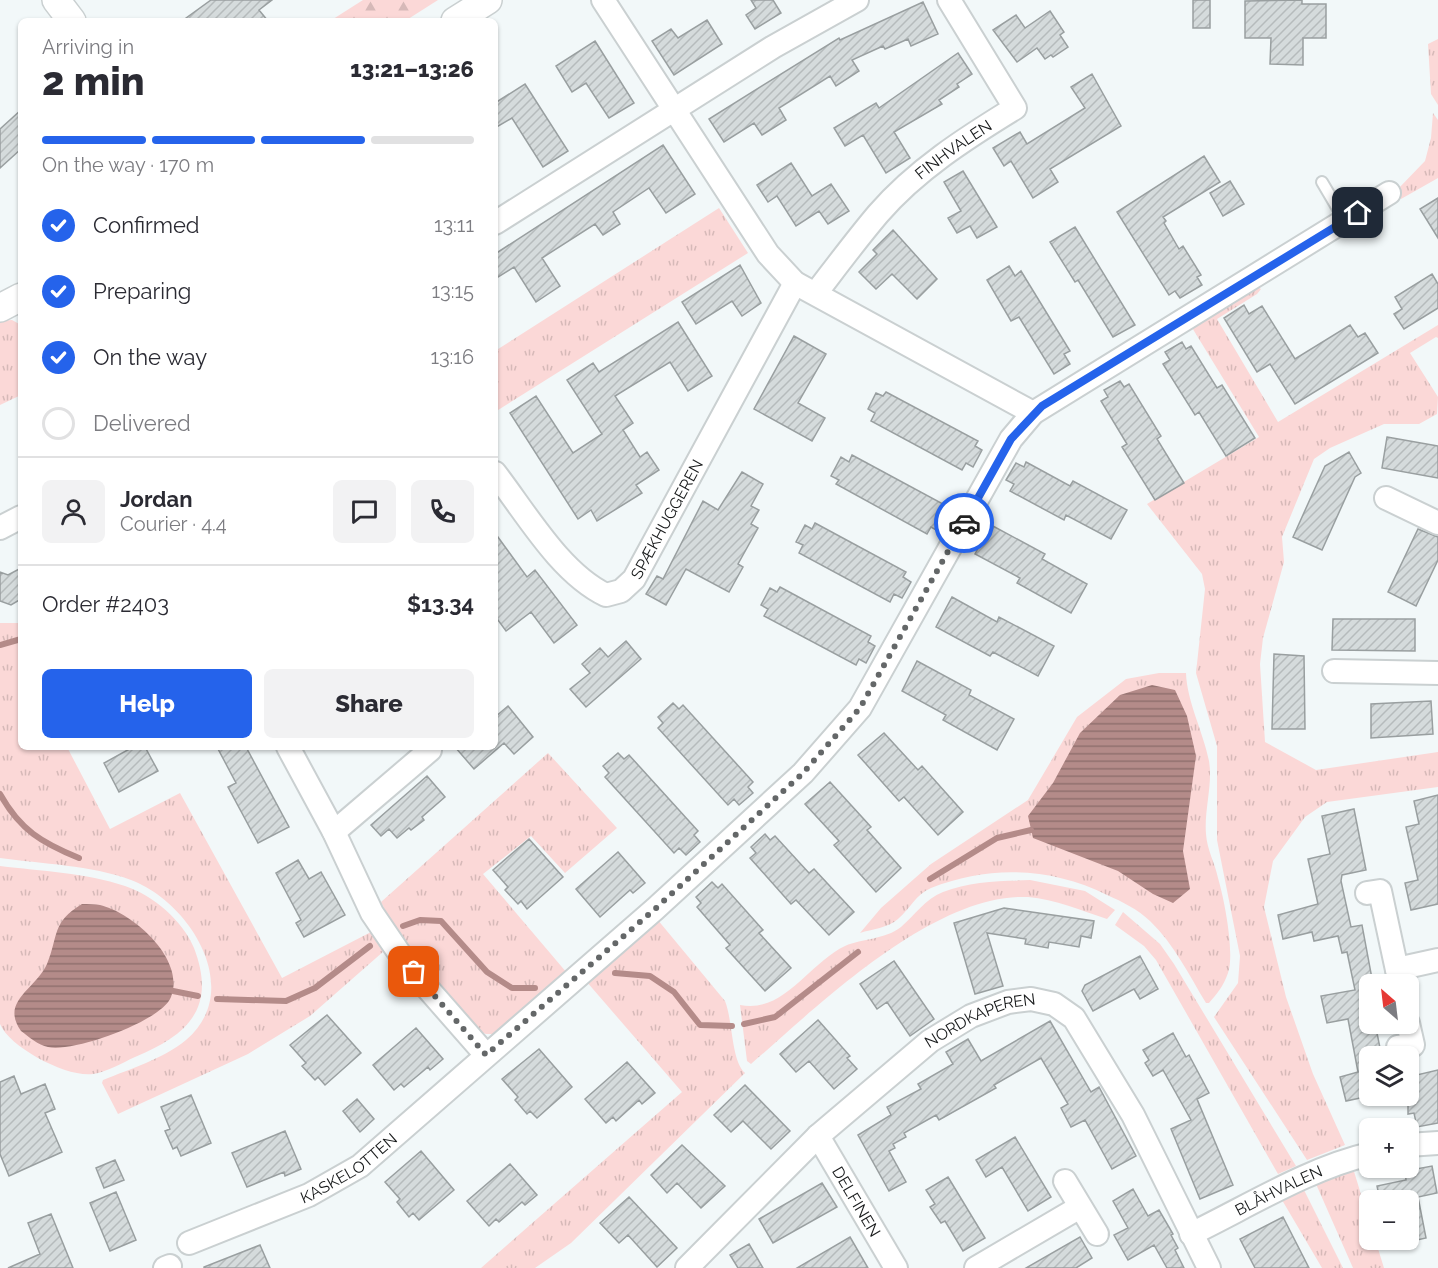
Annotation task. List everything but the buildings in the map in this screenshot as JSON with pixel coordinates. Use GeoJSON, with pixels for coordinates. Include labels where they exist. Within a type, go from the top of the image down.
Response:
{"type":"FeatureCollection","features":[{"type":"Feature","properties":{"kind":"street"},"geometry":{"type":"LineString","coordinates":[[57,0],[70,18]]}},
{"type":"Feature","properties":{"kind":"street"},"geometry":{"type":"LineString","coordinates":[[460,18],[488,0]]}},
{"type":"Feature","properties":{"kind":"street"},"geometry":{"type":"LineString","coordinates":[[603,0],[768,254],[795,284],[816,293],[1033,413]]}},
{"type":"Feature","properties":{"kind":"street"},"geometry":{"type":"LineString","coordinates":[[498,221],[674,112],[773,47],[857,0]]}},
{"type":"Feature","properties":{"kind":"street","name":"FINHVALEN"},"geometry":{"type":"LineString","coordinates":[[816,293],[879,213],[912,181],[962,141],[1015,108],[949,0]]}},
{"type":"Feature","properties":{"kind":"street","name":"KASKELOTTEN"},"geometry":{"type":"LineString","coordinates":[[189,1243],[309,1196],[360,1166],[655,909],[803,773],[860,708],[1011,439],[1033,413],[1389,193]]}},
{"type":"Feature","properties":{"kind":"street","name":"SPÆKHUGGEREN"},"geometry":{"type":"LineString","coordinates":[[498,477],[566,565],[592,588],[606,595],[621,591],[634,579],[795,284]]}},
{"type":"Feature","properties":{"kind":"street"},"geometry":{"type":"LineString","coordinates":[[1386,498],[1438,523]]}},
{"type":"Feature","properties":{"kind":"street"},"geometry":{"type":"LineString","coordinates":[[0,528],[18,519]]}},
{"type":"Feature","properties":{"kind":"street"},"geometry":{"type":"LineString","coordinates":[[1334,671],[1438,672]]}},
{"type":"Feature","properties":{"kind":"street"},"geometry":{"type":"LineString","coordinates":[[290,750],[334,832],[372,913],[408,966],[486,1055]]}},
{"type":"Feature","properties":{"kind":"street"},"geometry":{"type":"LineString","coordinates":[[334,832],[430,750]]}},
{"type":"Feature","properties":{"kind":"street"},"geometry":{"type":"LineString","coordinates":[[1367,893],[1380,891],[1398,974]]}},
{"type":"Feature","properties":{"kind":"street"},"geometry":{"type":"LineString","coordinates":[[1403,974],[1438,960]]}},
{"type":"Feature","properties":{"kind":"street","name":"NORDKAPEREN"},"geometry":{"type":"LineString","coordinates":[[687,1268],[818,1136],[930,1041],[971,1016],[1008,1002],[1031,999],[1054,1004],[1074,1018],[1133,1115],[1209,1268]]}},
{"type":"Feature","properties":{"kind":"street"},"geometry":{"type":"LineString","coordinates":[[1406,1046],[1413,1045],[1410,1034]]}},
{"type":"Feature","properties":{"kind":"street","name":"DELFINEN"},"geometry":{"type":"LineString","coordinates":[[818,1136],[896,1268]]}},
{"type":"Feature","properties":{"kind":"street"},"geometry":{"type":"LineString","coordinates":[[1419,1144],[1438,1143]]}},
{"type":"Feature","properties":{"kind":"street","name":"BLÅHVALEN"},"geometry":{"type":"LineString","coordinates":[[1191,1234],[1307,1178],[1359,1156]]}},
{"type":"Feature","properties":{"kind":"street"},"geometry":{"type":"LineString","coordinates":[[1065,1181],[1096,1234]]}},
{"type":"Feature","properties":{"kind":"street"},"geometry":{"type":"LineString","coordinates":[[976,1268],[1080,1207]]}},
{"type":"Feature","properties":{"kind":"lane"},"geometry":{"type":"LineString","coordinates":[[1322,182],[1345,221]]}},
{"type":"Feature","properties":{"kind":"green space"},"geometry":{"type":"Polygon","coordinates":[[[363,0],[438,0],[410,18],[335,18],[363,0]]]}},
{"type":"Feature","properties":{"kind":"green space"},"geometry":{"type":"Polygon","coordinates":[[[1438,39],[1438,105],[1431,94],[1428,44],[1438,39]]]}},
{"type":"Feature","properties":{"kind":"green space"},"geometry":{"type":"Polygon","coordinates":[[[1433,113],[1438,120],[1438,178],[1401,199],[1397,190],[1425,161],[1431,138],[1433,113]]]}},
{"type":"Feature","properties":{"kind":"green space"},"geometry":{"type":"Polygon","coordinates":[[[719,208],[748,253],[498,410],[498,349],[719,208]]]}},
{"type":"Feature","properties":{"kind":"green space"},"geometry":{"type":"Polygon","coordinates":[[[1256,286],[1261,289],[1257,294],[1217,319],[1278,422],[1438,325],[1438,338],[1436,337],[1410,353],[1438,397],[1437,414],[1419,424],[1384,424],[1330,448],[1314,459],[1282,537],[1284,562],[1263,638],[1260,664],[1265,742],[1316,770],[1438,752],[1438,787],[1327,802],[1305,817],[1273,861],[1264,907],[1286,997],[1313,1074],[1345,1145],[1307,1160],[1214,1017],[1238,983],[1240,956],[1217,840],[1217,746],[1196,673],[1205,589],[1202,574],[1147,504],[1259,437],[1191,326],[1256,286]]]}},
{"type":"Feature","properties":{"kind":"green space"},"geometry":{"type":"Polygon","coordinates":[[[12,320],[18,323],[18,396],[0,405],[0,321],[12,320]]]}},
{"type":"Feature","properties":{"kind":"green space"},"geometry":{"type":"Polygon","coordinates":[[[0,623],[18,623],[18,750],[69,750],[110,829],[180,793],[282,978],[371,932],[384,951],[310,1016],[248,1054],[118,1114],[102,1083],[103,1080],[135,1068],[177,1047],[203,1020],[211,997],[210,973],[203,950],[190,927],[173,907],[153,891],[131,880],[100,871],[0,858],[0,623]]]}},
{"type":"Feature","properties":{"kind":"green space"},"geometry":{"type":"Polygon","coordinates":[[[1159,673],[1186,673],[1189,695],[1209,761],[1206,834],[1223,898],[1228,926],[1230,964],[1220,989],[1209,1003],[1206,1003],[1181,960],[1159,930],[1135,909],[1086,886],[1042,874],[1020,872],[975,875],[931,888],[917,898],[894,922],[860,933],[881,908],[931,864],[1028,800],[1077,717],[1126,679],[1159,673]]]}},
{"type":"Feature","properties":{"kind":"green space"},"geometry":{"type":"Polygon","coordinates":[[[548,753],[617,828],[565,873],[531,836],[483,874],[567,973],[496,1034],[486,1034],[476,1030],[400,940],[381,902],[548,753]]]}},
{"type":"Feature","properties":{"kind":"green space"},"geometry":{"type":"Polygon","coordinates":[[[0,866],[95,878],[136,890],[166,910],[189,938],[200,969],[202,987],[199,1003],[193,1017],[183,1029],[154,1048],[93,1074],[82,1074],[55,1066],[41,1060],[15,1042],[0,1024],[0,866]]]}},
{"type":"Feature","properties":{"kind":"green space"},"geometry":{"type":"Polygon","coordinates":[[[1030,880],[1085,891],[1115,910],[1107,919],[1058,903],[1028,897],[992,901],[954,913],[916,933],[879,957],[809,1013],[751,1064],[747,1061],[740,1005],[756,1006],[783,995],[832,954],[852,943],[881,937],[894,931],[925,903],[943,892],[975,884],[1030,880]]]}},
{"type":"Feature","properties":{"kind":"green space"},"geometry":{"type":"Polygon","coordinates":[[[1123,912],[1160,944],[1174,964],[1296,1166],[1278,1174],[1156,960],[1144,946],[1115,925],[1123,912]]]}},
{"type":"Feature","properties":{"kind":"green space"},"geometry":{"type":"Polygon","coordinates":[[[657,919],[725,1001],[737,1059],[745,1073],[571,1243],[535,1268],[481,1268],[682,1092],[586,981],[657,919]]]}},
{"type":"Feature","properties":{"kind":"green space"},"geometry":{"type":"Polygon","coordinates":[[[1353,1168],[1360,1190],[1359,1250],[1378,1250],[1384,1268],[1353,1268],[1316,1184],[1353,1168]]]}},
{"type":"Feature","properties":{"kind":"green space"},"geometry":{"type":"Polygon","coordinates":[[[1304,1190],[1343,1268],[1322,1268],[1282,1200],[1304,1190]]]}},
{"type":"Feature","properties":{"kind":"shaded area"},"geometry":{"type":"Polygon","coordinates":[[[1152,685],[1175,690],[1187,716],[1196,756],[1183,851],[1190,889],[1173,903],[1153,894],[1118,871],[1033,838],[1028,816],[1053,783],[1080,733],[1120,695],[1152,685]]]}},
{"type":"Feature","properties":{"kind":"shaded area"},"geometry":{"type":"Polygon","coordinates":[[[82,904],[100,905],[127,917],[154,940],[164,953],[171,968],[174,982],[171,997],[152,1016],[116,1033],[76,1045],[60,1048],[48,1047],[37,1043],[21,1031],[16,1021],[17,1003],[47,964],[60,924],[65,917],[82,904]]]}},
{"type":"Feature","properties":{"kind":"waterway"},"geometry":{"type":"LineString","coordinates":[[0,645],[18,640]]}},
{"type":"Feature","properties":{"kind":"waterway"},"geometry":{"type":"LineString","coordinates":[[0,794],[16,817],[33,834],[54,847],[79,858]]}},
{"type":"Feature","properties":{"kind":"waterway"},"geometry":{"type":"LineString","coordinates":[[930,879],[997,838],[1031,830]]}},
{"type":"Feature","properties":{"kind":"waterway"},"geometry":{"type":"LineString","coordinates":[[403,926],[420,920],[441,921],[487,972],[512,988],[535,988]]}},
{"type":"Feature","properties":{"kind":"waterway"},"geometry":{"type":"LineString","coordinates":[[217,999],[286,1001],[315,988],[370,946]]}},
{"type":"Feature","properties":{"kind":"waterway"},"geometry":{"type":"LineString","coordinates":[[744,1024],[775,1017],[858,952]]}},
{"type":"Feature","properties":{"kind":"waterway"},"geometry":{"type":"LineString","coordinates":[[615,973],[650,976],[674,992],[700,1025],[732,1026]]}},
{"type":"Feature","properties":{"kind":"waterway"},"geometry":{"type":"LineString","coordinates":[[173,991],[198,996]]}},
{"type":"Feature","properties":{"kind":"way so far"},"geometry":{"type":"LineString","coordinates":[[414,972],[486,1055],[655,909],[803,773],[860,708],[964,523]]}},
{"type":"Feature","properties":{"kind":"route"},"geometry":{"type":"LineString","coordinates":[[964,523],[1011,439],[1033,413],[1358,213]]}}]}
